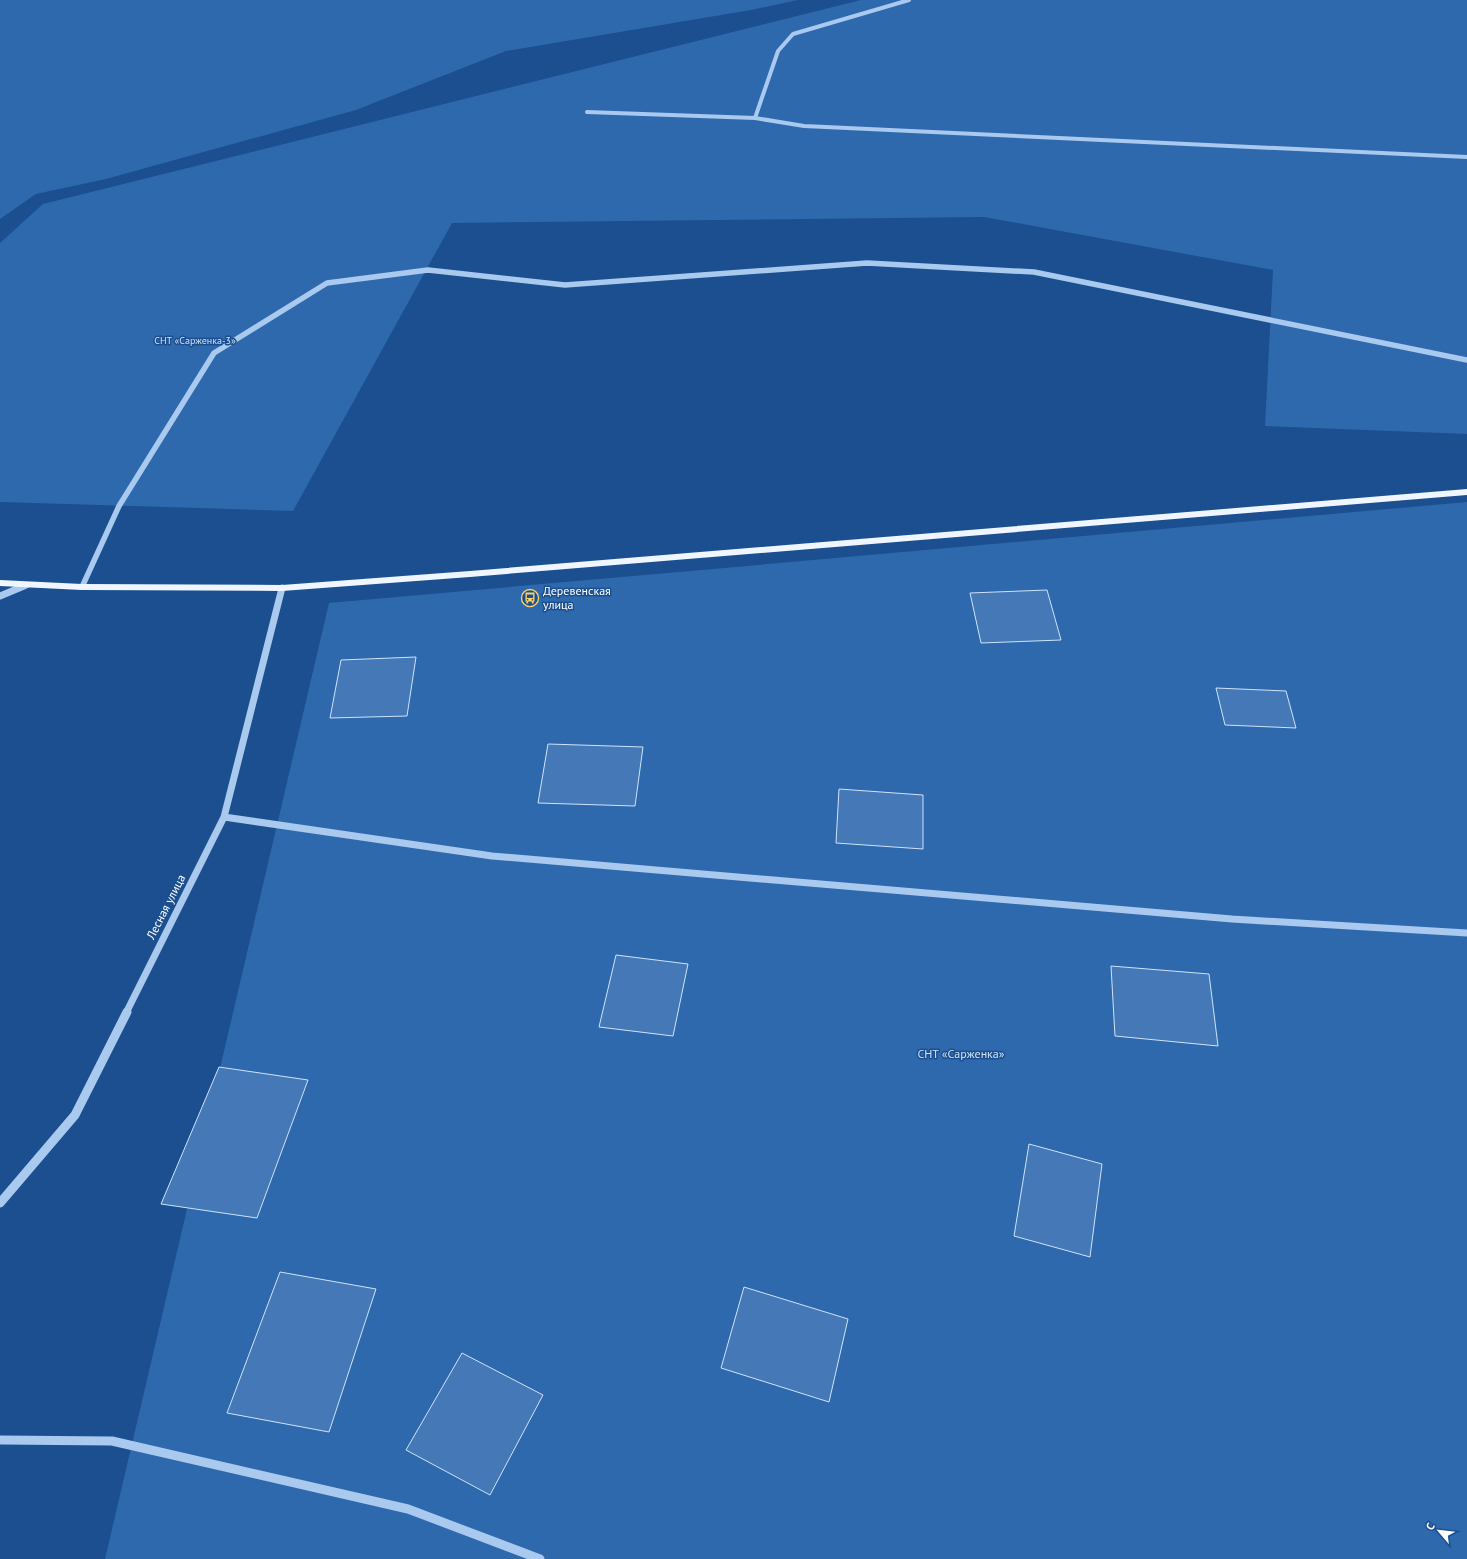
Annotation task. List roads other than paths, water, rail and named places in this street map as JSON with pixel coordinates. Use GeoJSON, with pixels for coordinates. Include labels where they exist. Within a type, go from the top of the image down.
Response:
{"type":"FeatureCollection","features":[{"type":"Feature","properties":{"kind":"main road"},"geometry":{"type":"LineString","coordinates":[[0,583],[82,587],[282,588],[1467,492]]}},
{"type":"Feature","properties":{"kind":"street"},"geometry":{"type":"LineString","coordinates":[[755,118],[778,51],[793,34],[909,0]]}},
{"type":"Feature","properties":{"kind":"street"},"geometry":{"type":"LineString","coordinates":[[587,112],[755,118],[804,126],[1467,157]]}},
{"type":"Feature","properties":{"kind":"street"},"geometry":{"type":"LineString","coordinates":[[82,587],[119,506],[214,353],[327,283],[428,270],[565,284],[867,263],[1034,272],[1467,360]]}},
{"type":"Feature","properties":{"kind":"street"},"geometry":{"type":"LineString","coordinates":[[0,596],[28,585]]}},
{"type":"Feature","properties":{"kind":"street","name":"Лесная улица"},"geometry":{"type":"LineString","coordinates":[[0,1203],[75,1115],[224,817],[282,588]]}},
{"type":"Feature","properties":{"kind":"street"},"geometry":{"type":"LineString","coordinates":[[224,817],[492,856],[1224,918],[1467,933]]}},
{"type":"Feature","properties":{"kind":"street"},"geometry":{"type":"LineString","coordinates":[[0,1440],[112,1441],[408,1509],[540,1559]]}},
{"type":"Feature","properties":{"kind":"place","name":"Деревенская улица"},"geometry":{"type":"Point","coordinates":[530,598]}},
{"type":"Feature","properties":{"kind":"park label","name":"СНТ «Сарженка-3»"},"geometry":{"type":"Point","coordinates":[195,340]}},
{"type":"Feature","properties":{"kind":"park label","name":"СНТ «Сарженка»"},"geometry":{"type":"Point","coordinates":[961,1054]}}]}
